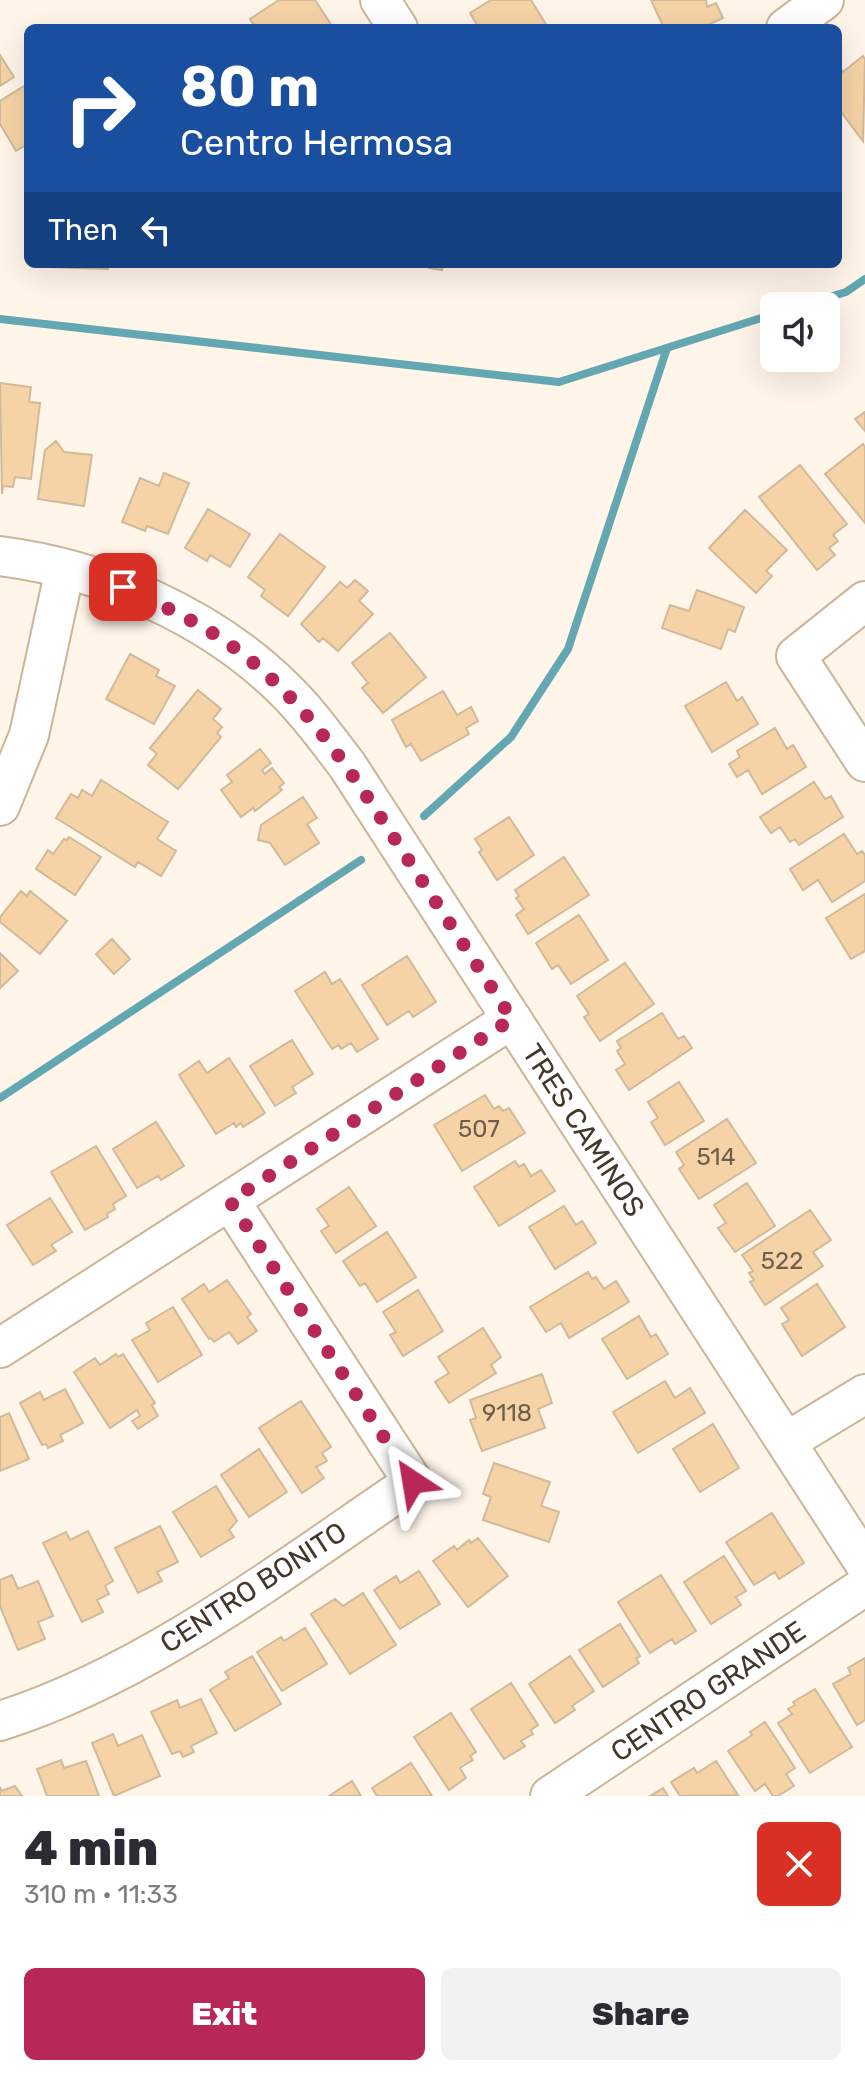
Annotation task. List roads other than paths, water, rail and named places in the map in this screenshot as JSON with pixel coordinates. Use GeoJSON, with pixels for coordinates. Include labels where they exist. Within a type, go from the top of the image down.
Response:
{"type":"FeatureCollection","features":[{"type":"Feature","properties":{"kind":"street"},"geometry":{"type":"LineString","coordinates":[[380,0],[395,24]]}},
{"type":"Feature","properties":{"kind":"street","name":"TRES CAMINOS"},"geometry":{"type":"LineString","coordinates":[[0,556],[65,569],[123,587],[196,622],[244,654],[284,689],[320,729],[347,765],[865,1564]]}},
{"type":"Feature","properties":{"kind":"street"},"geometry":{"type":"LineString","coordinates":[[0,806],[29,735],[65,569]]}},
{"type":"Feature","properties":{"kind":"street"},"geometry":{"type":"LineString","coordinates":[[865,601],[796,656],[865,762]]}},
{"type":"Feature","properties":{"kind":"street"},"geometry":{"type":"LineString","coordinates":[[0,1348],[512,1019]]}},
{"type":"Feature","properties":{"kind":"street","name":"CENTRO BONITO"},"geometry":{"type":"LineString","coordinates":[[0,1721],[97,1680],[223,1611],[413,1482],[230,1201]]}},
{"type":"Feature","properties":{"kind":"street"},"geometry":{"type":"LineString","coordinates":[[786,1442],[865,1394]]}},
{"type":"Feature","properties":{"kind":"street","name":"CENTRO GRANDE"},"geometry":{"type":"LineString","coordinates":[[550,1796],[865,1586]]}},
{"type":"Feature","properties":{"kind":"waterway"},"geometry":{"type":"LineString","coordinates":[[840,294],[865,279]]}},
{"type":"Feature","properties":{"kind":"waterway"},"geometry":{"type":"LineString","coordinates":[[0,319],[559,382],[760,318]]}},
{"type":"Feature","properties":{"kind":"waterway"},"geometry":{"type":"LineString","coordinates":[[424,816],[511,737],[568,649],[667,348]]}},
{"type":"Feature","properties":{"kind":"waterway"},"geometry":{"type":"LineString","coordinates":[[0,1098],[361,860]]}}]}
